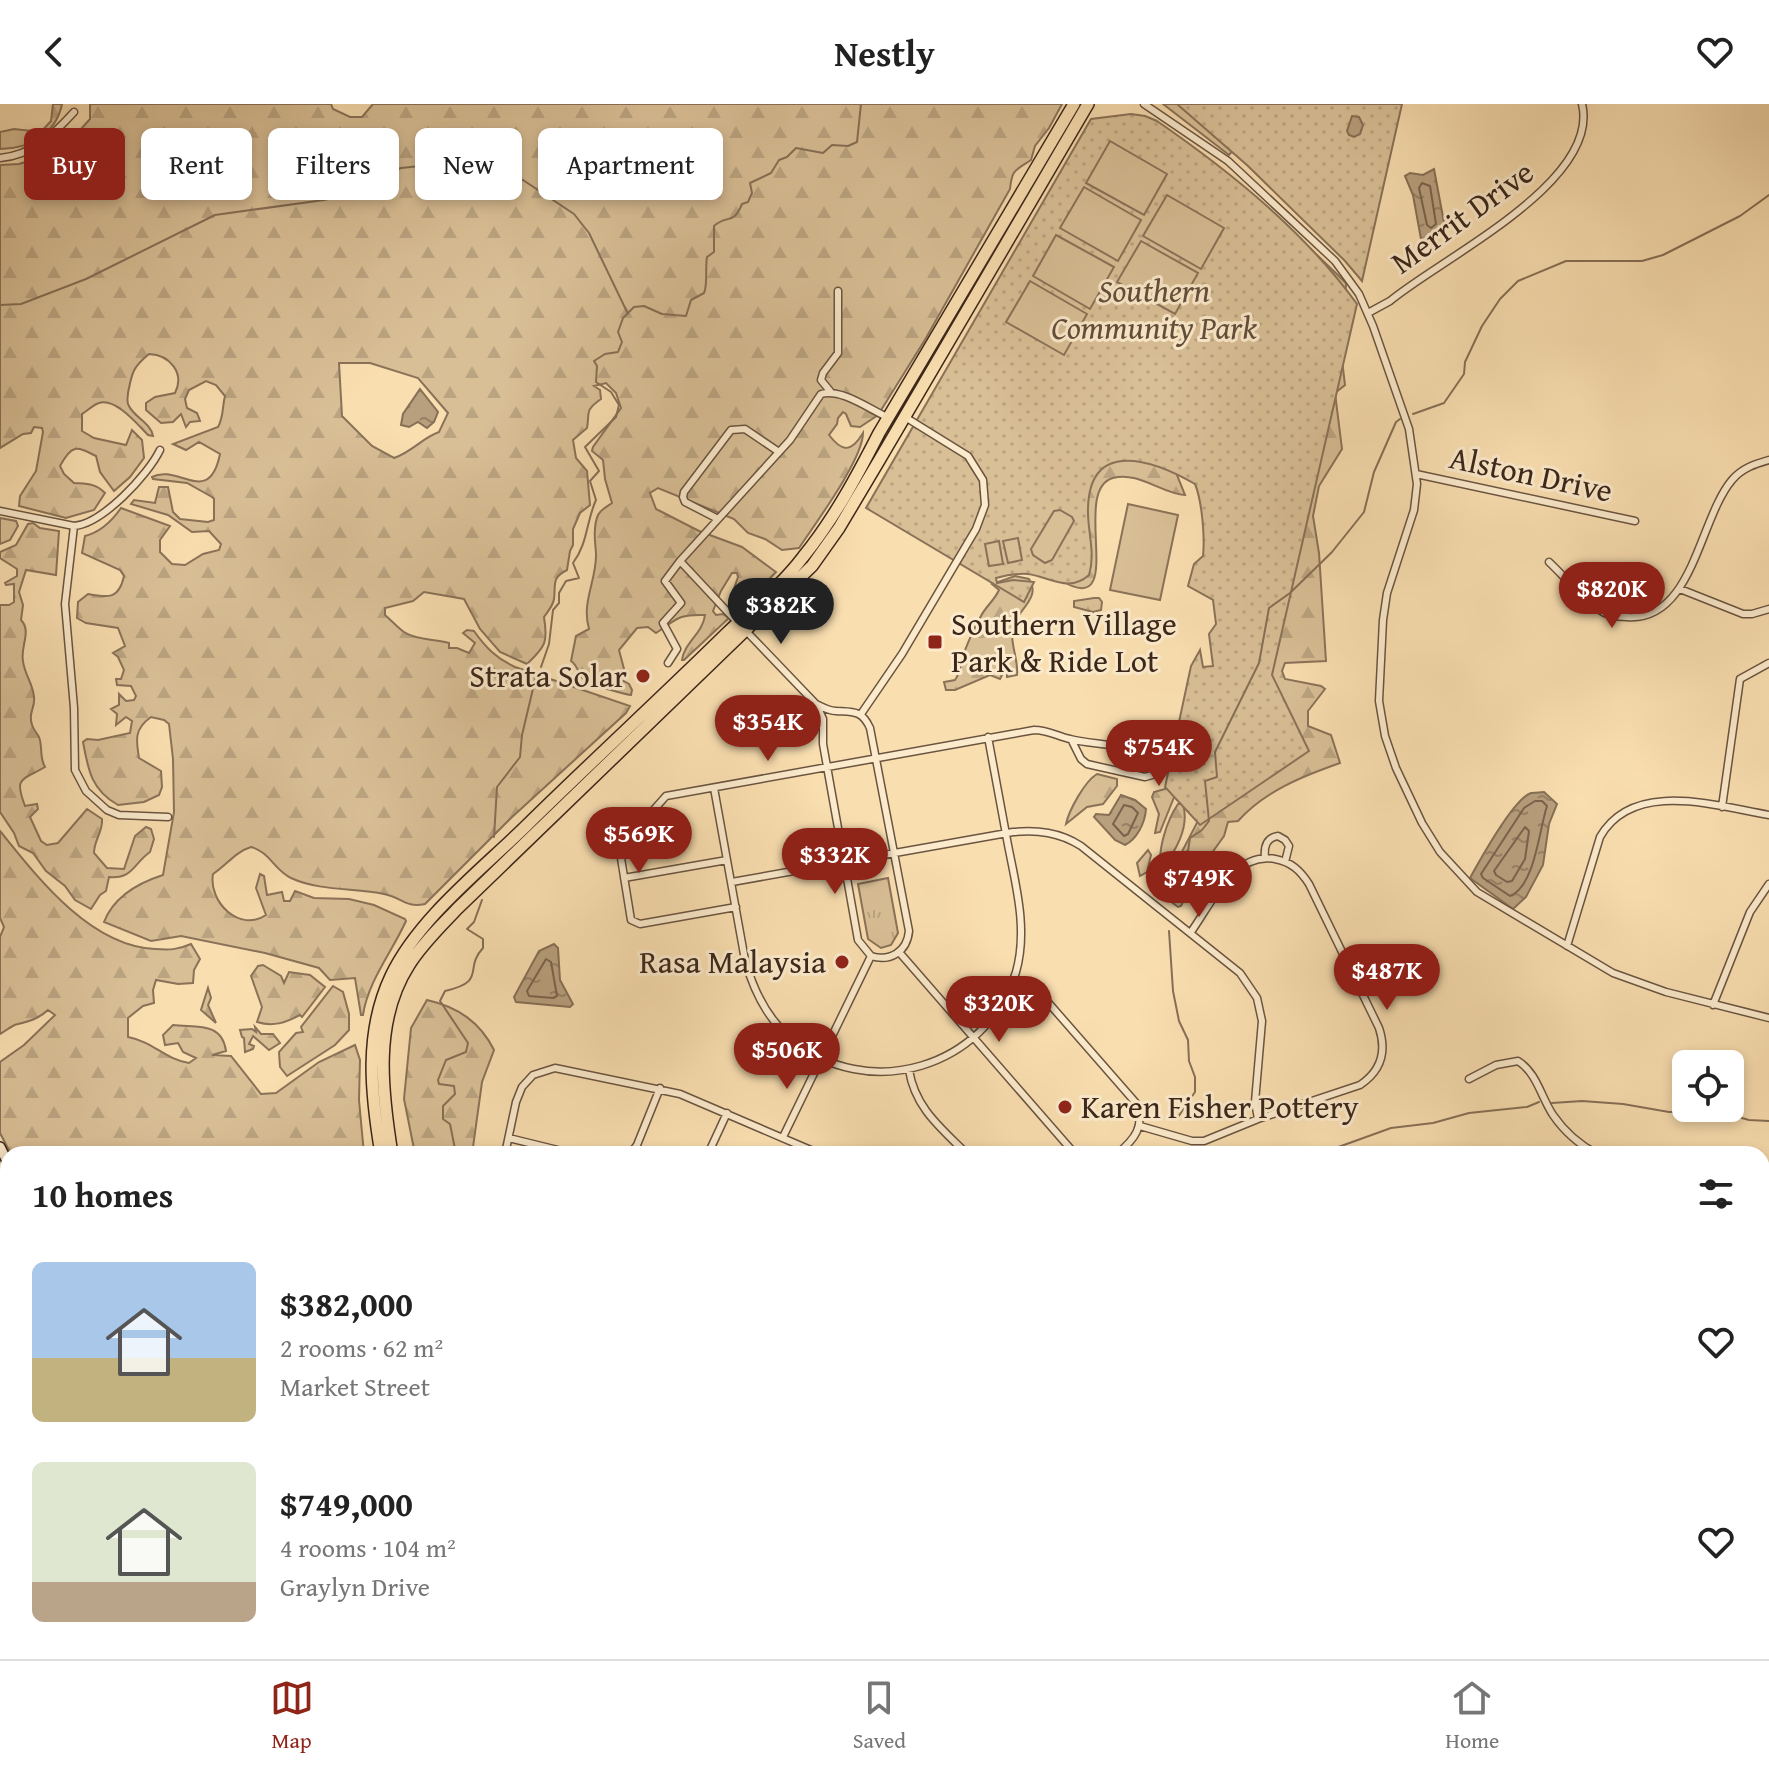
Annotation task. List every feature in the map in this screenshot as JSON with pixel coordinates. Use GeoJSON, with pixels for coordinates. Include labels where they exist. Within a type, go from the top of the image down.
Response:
{"type":"FeatureCollection","features":[{"type":"Feature","properties":{"kind":"highway"},"geometry":{"type":"LineString","coordinates":[[391,1146],[382,1084],[384,1053],[392,1005],[408,966],[458,908],[742,627],[819,537],[1074,104]]}},
{"type":"Feature","properties":{"kind":"highway"},"geometry":{"type":"LineString","coordinates":[[380,1146],[371,1085],[374,1036],[380,1003],[391,975],[412,941],[619,735],[812,566],[905,416],[1088,104]]}},
{"type":"Feature","properties":{"kind":"street"},"geometry":{"type":"LineString","coordinates":[[1144,104],[1228,161],[1254,184],[1335,261],[1359,294],[1368,313],[1403,408],[1412,441],[1416,474],[1414,510],[1390,584],[1383,620],[1379,701],[1385,736],[1396,768],[1422,823],[1458,874],[1477,892],[1613,973],[1666,992],[1769,1018]]}},
{"type":"Feature","properties":{"kind":"street","name":"Merrit Drive"},"geometry":{"type":"LineString","coordinates":[[1368,313],[1526,207],[1557,177],[1580,138],[1582,104]]}},
{"type":"Feature","properties":{"kind":"street"},"geometry":{"type":"LineString","coordinates":[[0,158],[32,149],[51,137],[74,112]]}},
{"type":"Feature","properties":{"kind":"street"},"geometry":{"type":"LineString","coordinates":[[838,291],[838,353],[821,380],[830,391],[889,418]]}},
{"type":"Feature","properties":{"kind":"street"},"geometry":{"type":"LineString","coordinates":[[668,663],[677,649],[663,623],[681,603],[665,581],[779,452],[821,394],[830,391]]}},
{"type":"Feature","properties":{"kind":"street"},"geometry":{"type":"LineString","coordinates":[[861,714],[887,680],[918,628],[976,529],[985,505],[983,480],[968,456],[905,416]]}},
{"type":"Feature","properties":{"kind":"street"},"geometry":{"type":"LineString","coordinates":[[718,519],[685,502],[683,497],[731,430],[745,429],[779,452]]}},
{"type":"Feature","properties":{"kind":"street"},"geometry":{"type":"LineString","coordinates":[[0,511],[74,526],[90,522],[120,499],[155,461],[160,450]]}},
{"type":"Feature","properties":{"kind":"street"},"geometry":{"type":"LineString","coordinates":[[1549,562],[1599,610],[1619,617],[1638,618],[1653,614],[1666,606],[1680,589],[1730,482],[1746,468],[1769,460]]}},
{"type":"Feature","properties":{"kind":"street","name":"Alston Drive"},"geometry":{"type":"LineString","coordinates":[[1416,474],[1635,521]]}},
{"type":"Feature","properties":{"kind":"street"},"geometry":{"type":"LineString","coordinates":[[74,526],[65,604],[74,708],[75,770],[86,791],[107,810],[119,815],[168,817]]}},
{"type":"Feature","properties":{"kind":"street"},"geometry":{"type":"LineString","coordinates":[[680,561],[816,704],[824,724]]}},
{"type":"Feature","properties":{"kind":"street"},"geometry":{"type":"LineString","coordinates":[[1680,589],[1743,614],[1769,609]]}},
{"type":"Feature","properties":{"kind":"street"},"geometry":{"type":"LineString","coordinates":[[1722,807],[1740,679],[1769,663]]}},
{"type":"Feature","properties":{"kind":"street"},"geometry":{"type":"LineString","coordinates":[[816,704],[837,712]]}},
{"type":"Feature","properties":{"kind":"street"},"geometry":{"type":"LineString","coordinates":[[851,710],[861,714],[868,723],[876,758],[909,934],[899,952],[888,958],[871,956],[858,940],[822,735],[829,716],[851,710]]}},
{"type":"Feature","properties":{"kind":"street"},"geometry":{"type":"LineString","coordinates":[[736,907],[636,924],[630,918],[620,848],[660,800],[672,794],[1041,730],[1072,741],[1148,754],[1155,760],[1156,769],[1152,775],[1145,777],[1092,766],[1081,759],[1072,741]]}},
{"type":"Feature","properties":{"kind":"street"},"geometry":{"type":"LineString","coordinates":[[714,788],[750,976],[767,1011],[790,1038],[841,1066],[867,1071],[909,1070],[948,1056],[974,1038],[998,1011],[1013,981],[1019,960],[1022,934],[1019,905],[988,737]]}},
{"type":"Feature","properties":{"kind":"street"},"geometry":{"type":"LineString","coordinates":[[1567,946],[1600,837],[1613,818],[1624,810],[1657,801],[1769,815]]}},
{"type":"Feature","properties":{"kind":"street"},"geometry":{"type":"LineString","coordinates":[[732,882],[1006,833],[1040,831],[1075,842],[1240,973],[1257,998],[1262,1021],[1255,1102],[1258,1119]]}},
{"type":"Feature","properties":{"kind":"street"},"geometry":{"type":"LineString","coordinates":[[1265,858],[1268,841],[1278,836],[1289,846],[1285,862]]}},
{"type":"Feature","properties":{"kind":"street"},"geometry":{"type":"LineString","coordinates":[[1140,1126],[1198,1142],[1215,1138],[1258,1119],[1360,1085],[1374,1074],[1382,1056],[1379,1028],[1309,884],[1299,871],[1285,862],[1265,858],[1245,864],[1233,872],[1191,932]]}},
{"type":"Feature","properties":{"kind":"street"},"geometry":{"type":"LineString","coordinates":[[624,878],[727,860]]}},
{"type":"Feature","properties":{"kind":"street"},"geometry":{"type":"LineString","coordinates":[[1713,1005],[1750,912],[1769,884]]}},
{"type":"Feature","properties":{"kind":"street"},"geometry":{"type":"LineString","coordinates":[[899,952],[1068,1146]]}},
{"type":"Feature","properties":{"kind":"street"},"geometry":{"type":"LineString","coordinates":[[783,1137],[871,956]]}},
{"type":"Feature","properties":{"kind":"street"},"geometry":{"type":"LineString","coordinates":[[1013,981],[1039,992],[1136,1103],[1140,1126],[1126,1146]]}},
{"type":"Feature","properties":{"kind":"street"},"geometry":{"type":"LineString","coordinates":[[1469,1079],[1496,1065],[1518,1061],[1531,1073],[1565,1129],[1587,1146]]}},
{"type":"Feature","properties":{"kind":"street"},"geometry":{"type":"LineString","coordinates":[[507,1146],[518,1094],[533,1075],[548,1069],[660,1088],[700,1101],[803,1146]]}},
{"type":"Feature","properties":{"kind":"street"},"geometry":{"type":"LineString","coordinates":[[909,1070],[923,1109],[959,1146]]}},
{"type":"Feature","properties":{"kind":"street"},"geometry":{"type":"LineString","coordinates":[[636,1146],[660,1088]]}},
{"type":"Feature","properties":{"kind":"street"},"geometry":{"type":"LineString","coordinates":[[712,1146],[727,1113]]}},
{"type":"Feature","properties":{"kind":"street"},"geometry":{"type":"LineString","coordinates":[[509,1138],[542,1146]]}},
{"type":"Feature","properties":{"kind":"green space"},"geometry":{"type":"Polygon","coordinates":[[[53,104],[62,104],[54,124],[45,128],[51,121],[53,104]]]}},
{"type":"Feature","properties":{"kind":"green space"},"geometry":{"type":"Polygon","coordinates":[[[90,104],[331,104],[333,109],[350,117],[362,117],[373,104],[1062,104],[1035,146],[1031,160],[1013,174],[1010,189],[926,338],[878,415],[860,427],[851,426],[843,412],[838,418],[829,435],[834,441],[842,447],[850,447],[863,433],[861,444],[837,491],[799,548],[782,550],[748,533],[734,519],[658,488],[650,493],[656,509],[699,531],[742,547],[776,572],[740,608],[731,607],[730,600],[738,577],[737,573],[732,573],[713,611],[716,615],[723,614],[729,618],[684,660],[683,654],[701,627],[705,615],[683,617],[656,633],[648,627],[637,628],[619,650],[624,669],[620,679],[629,684],[631,695],[587,682],[571,661],[576,636],[589,629],[587,610],[596,563],[596,520],[601,511],[612,503],[603,460],[592,451],[621,408],[616,393],[606,383],[594,386],[600,390],[601,399],[590,409],[587,428],[573,440],[576,458],[587,471],[590,505],[580,513],[573,529],[567,570],[556,579],[553,602],[544,617],[544,643],[533,658],[527,664],[500,652],[480,629],[464,599],[424,592],[413,601],[385,608],[385,615],[409,635],[449,643],[449,648],[469,653],[475,643],[463,633],[474,631],[492,652],[515,667],[630,706],[425,904],[413,905],[384,894],[302,882],[285,875],[263,853],[251,847],[213,874],[213,885],[221,904],[228,912],[246,920],[256,920],[266,915],[256,888],[260,874],[264,876],[267,895],[282,892],[284,901],[290,901],[295,891],[314,898],[349,899],[374,905],[405,919],[370,990],[363,1015],[355,978],[330,980],[319,968],[265,953],[181,936],[151,941],[104,922],[120,898],[163,875],[174,812],[173,759],[169,724],[151,717],[139,730],[137,746],[139,758],[161,771],[159,795],[144,802],[118,805],[102,793],[92,778],[83,742],[130,733],[132,721],[126,717],[116,725],[117,714],[111,709],[119,705],[119,694],[126,701],[134,700],[136,696],[131,686],[117,685],[116,679],[121,679],[124,670],[113,653],[125,646],[118,628],[86,623],[77,618],[78,602],[88,594],[102,596],[116,593],[124,576],[120,570],[82,553],[85,536],[106,525],[121,508],[170,526],[160,540],[160,552],[172,564],[185,565],[203,554],[219,550],[221,544],[209,531],[192,532],[168,515],[131,504],[134,500],[155,503],[159,487],[168,487],[173,512],[180,519],[214,520],[212,497],[187,483],[152,477],[162,474],[201,481],[208,478],[215,470],[220,454],[199,442],[186,450],[173,444],[218,427],[225,396],[216,385],[206,381],[189,390],[185,399],[187,408],[197,413],[200,421],[190,422],[186,427],[181,414],[173,422],[161,423],[146,410],[146,403],[155,397],[175,393],[177,372],[163,358],[149,354],[134,371],[127,401],[153,436],[148,435],[126,413],[106,402],[82,414],[82,431],[94,438],[126,445],[132,430],[142,440],[144,458],[130,477],[114,491],[100,472],[96,456],[75,449],[60,466],[74,483],[94,486],[105,493],[94,510],[66,518],[19,506],[20,496],[36,471],[43,432],[42,428],[34,427],[31,433],[23,434],[0,448],[0,165],[24,162],[24,200],[125,200],[125,128],[82,128],[90,119],[90,104]],[[339,363],[342,416],[372,446],[394,458],[406,452],[439,432],[448,413],[418,378],[370,363],[339,363]]]}},
{"type":"Feature","properties":{"kind":"green space"},"geometry":{"type":"Polygon","coordinates":[[[1163,104],[1210,104],[1239,144],[1229,155],[1163,104]]]}},
{"type":"Feature","properties":{"kind":"green space","name":"Southern Community Park"},"geometry":{"type":"Polygon","coordinates":[[[1177,104],[1402,104],[1362,281],[1248,166],[1177,104]]]}},
{"type":"Feature","properties":{"kind":"green space","name":"Southern Community Park"},"geometry":{"type":"Polygon","coordinates":[[[1131,114],[1157,121],[1239,182],[1290,227],[1357,304],[1272,675],[1309,751],[1200,825],[1165,787],[1191,666],[1200,650],[1203,667],[1213,666],[1209,634],[1216,624],[1213,600],[1188,586],[1194,564],[1203,556],[1202,519],[1195,484],[1144,463],[1112,463],[1100,471],[1092,486],[1088,508],[1092,558],[1089,575],[1074,583],[1028,574],[996,578],[997,583],[1013,580],[1034,582],[1024,602],[866,508],[1091,119],[1131,114]]]}},
{"type":"Feature","properties":{"kind":"green space"},"geometry":{"type":"Polygon","coordinates":[[[24,130],[24,145],[0,149],[0,132],[24,130]]]}},
{"type":"Feature","properties":{"kind":"green space"},"geometry":{"type":"Polygon","coordinates":[[[1110,141],[1167,174],[1144,215],[1086,183],[1110,141]]]}},
{"type":"Feature","properties":{"kind":"green space"},"geometry":{"type":"Polygon","coordinates":[[[1084,187],[1141,220],[1118,261],[1060,228],[1084,187]]]}},
{"type":"Feature","properties":{"kind":"green space"},"geometry":{"type":"Polygon","coordinates":[[[1167,195],[1224,228],[1201,269],[1143,236],[1167,195]]]}},
{"type":"Feature","properties":{"kind":"green space"},"geometry":{"type":"Polygon","coordinates":[[[1284,223],[1346,283],[1342,360],[1345,385],[1335,393],[1342,449],[1319,486],[1313,516],[1319,553],[1326,661],[1285,663],[1282,671],[1285,679],[1325,689],[1308,711],[1308,726],[1331,735],[1340,763],[1285,786],[1260,801],[1238,821],[1228,822],[1224,836],[1178,907],[1162,895],[1162,890],[1199,819],[1258,596],[1276,230],[1284,223]]]}},
{"type":"Feature","properties":{"kind":"green space"},"geometry":{"type":"Polygon","coordinates":[[[1056,235],[1114,267],[1090,309],[1033,276],[1056,235]]]}},
{"type":"Feature","properties":{"kind":"green space"},"geometry":{"type":"Polygon","coordinates":[[[1141,241],[1198,273],[1175,314],[1117,282],[1141,241]]]}},
{"type":"Feature","properties":{"kind":"green space"},"geometry":{"type":"Polygon","coordinates":[[[1030,281],[1087,314],[1064,355],[1006,322],[1030,281]]]}},
{"type":"Feature","properties":{"kind":"green space"},"geometry":{"type":"Polygon","coordinates":[[[1124,455],[1177,463],[1177,475],[1185,495],[1141,480],[1113,478],[1101,488],[1096,505],[1096,569],[1092,583],[1081,588],[1060,580],[1072,469],[1124,455]]]}},
{"type":"Feature","properties":{"kind":"green space"},"geometry":{"type":"Polygon","coordinates":[[[1128,504],[1178,515],[1160,600],[1110,590],[1128,504]]]}},
{"type":"Feature","properties":{"kind":"green space"},"geometry":{"type":"Polygon","coordinates":[[[1060,510],[1074,521],[1052,560],[1045,563],[1033,555],[1031,549],[1054,511],[1060,510]]]}},
{"type":"Feature","properties":{"kind":"green space"},"geometry":{"type":"Polygon","coordinates":[[[0,518],[16,521],[18,526],[10,540],[0,544],[0,518]]]}},
{"type":"Feature","properties":{"kind":"green space"},"geometry":{"type":"Polygon","coordinates":[[[33,523],[40,528],[59,531],[56,575],[26,570],[19,592],[23,605],[21,620],[26,629],[23,661],[34,697],[31,722],[39,737],[45,767],[22,781],[20,790],[25,806],[37,804],[38,809],[30,817],[41,841],[47,845],[58,843],[87,809],[102,819],[94,853],[107,868],[124,869],[135,836],[146,827],[151,829],[154,839],[150,852],[132,870],[123,876],[109,877],[106,891],[91,909],[75,900],[33,853],[19,846],[0,812],[0,605],[14,602],[14,584],[5,583],[17,576],[17,569],[0,558],[0,552],[16,545],[28,524],[33,523]]]}},
{"type":"Feature","properties":{"kind":"green space"},"geometry":{"type":"Polygon","coordinates":[[[1018,538],[1022,560],[1008,563],[1003,541],[1018,538]]]}},
{"type":"Feature","properties":{"kind":"green space"},"geometry":{"type":"Polygon","coordinates":[[[999,541],[1003,564],[989,566],[985,544],[999,541]]]}},
{"type":"Feature","properties":{"kind":"green space"},"geometry":{"type":"Polygon","coordinates":[[[1015,576],[1029,579],[1033,591],[1012,630],[1017,675],[1007,677],[1004,671],[1000,679],[990,675],[955,690],[946,690],[944,682],[957,677],[974,630],[999,590],[992,584],[1015,576]]]}},
{"type":"Feature","properties":{"kind":"green space"},"geometry":{"type":"Polygon","coordinates":[[[1099,598],[1101,610],[1093,612],[1074,607],[1074,601],[1099,598]]]}},
{"type":"Feature","properties":{"kind":"green space"},"geometry":{"type":"Polygon","coordinates":[[[1097,774],[1117,779],[1117,786],[1103,804],[1087,807],[1066,824],[1078,796],[1097,774]]]}},
{"type":"Feature","properties":{"kind":"green space"},"geometry":{"type":"Polygon","coordinates":[[[1179,785],[1160,832],[1155,833],[1159,814],[1152,797],[1154,792],[1179,785]]]}},
{"type":"Feature","properties":{"kind":"green space"},"geometry":{"type":"Polygon","coordinates":[[[1178,804],[1183,804],[1185,813],[1183,830],[1162,870],[1160,855],[1164,837],[1178,804]]]}},
{"type":"Feature","properties":{"kind":"green space"},"geometry":{"type":"Polygon","coordinates":[[[0,831],[31,869],[87,923],[131,945],[173,949],[191,944],[200,959],[194,970],[193,983],[156,980],[154,1003],[143,1006],[128,1018],[128,1037],[189,1063],[196,1058],[183,1052],[178,1043],[165,1045],[163,1035],[173,1025],[213,1030],[223,1041],[226,1051],[212,1055],[231,1056],[261,1094],[276,1093],[319,1062],[355,1045],[360,1060],[359,1100],[363,1146],[7,1146],[0,1133],[0,1062],[24,1045],[55,1015],[48,1010],[0,1034],[0,937],[4,927],[0,918],[0,831]]]}},
{"type":"Feature","properties":{"kind":"green space"},"geometry":{"type":"Polygon","coordinates":[[[1148,850],[1151,855],[1147,872],[1140,876],[1137,863],[1148,850]]]}},
{"type":"Feature","properties":{"kind":"green space"},"geometry":{"type":"Polygon","coordinates":[[[888,878],[898,933],[891,945],[881,948],[868,939],[858,884],[888,878]]]}},
{"type":"Feature","properties":{"kind":"green space"},"geometry":{"type":"Polygon","coordinates":[[[263,965],[281,976],[284,983],[289,972],[310,975],[325,987],[302,1017],[300,1015],[274,1024],[257,1022],[262,1007],[251,976],[258,966],[263,965]]]}},
{"type":"Feature","properties":{"kind":"green space"},"geometry":{"type":"Polygon","coordinates":[[[333,986],[343,992],[349,1014],[349,1030],[335,1045],[287,1076],[280,1067],[279,1052],[296,1033],[303,1032],[301,1027],[333,986]]]}},
{"type":"Feature","properties":{"kind":"green space"},"geometry":{"type":"Polygon","coordinates":[[[208,988],[211,998],[208,1005],[216,1023],[201,1010],[208,988]]]}},
{"type":"Feature","properties":{"kind":"green space"},"geometry":{"type":"Polygon","coordinates":[[[427,1000],[467,1017],[482,1031],[494,1050],[482,1082],[473,1146],[413,1146],[404,1099],[411,1028],[427,1000]]]}},
{"type":"Feature","properties":{"kind":"green space"},"geometry":{"type":"Polygon","coordinates":[[[255,1027],[261,1034],[273,1034],[280,1043],[269,1050],[253,1036],[249,1044],[254,1046],[253,1049],[245,1052],[240,1030],[252,1029],[256,1032],[255,1027]]]}},
{"type":"Feature","properties":{"kind":"water"},"geometry":{"type":"Polygon","coordinates":[[[1352,116],[1359,117],[1363,125],[1360,134],[1354,137],[1347,131],[1352,116]]]}},
{"type":"Feature","properties":{"kind":"water"},"geometry":{"type":"Polygon","coordinates":[[[1434,169],[1446,233],[1421,239],[1413,195],[1405,176],[1410,173],[1423,175],[1434,169]]]}},
{"type":"Feature","properties":{"kind":"water"},"geometry":{"type":"Polygon","coordinates":[[[420,389],[438,412],[434,422],[427,428],[418,422],[409,427],[401,425],[403,414],[420,389]]]}},
{"type":"Feature","properties":{"kind":"water"},"geometry":{"type":"Polygon","coordinates":[[[1544,792],[1557,804],[1549,824],[1543,865],[1526,897],[1513,909],[1470,878],[1515,806],[1531,793],[1544,792]]]}},
{"type":"Feature","properties":{"kind":"water"},"geometry":{"type":"Polygon","coordinates":[[[1121,795],[1135,800],[1146,809],[1140,830],[1125,845],[1115,840],[1094,817],[1096,814],[1109,815],[1121,795]]]}},
{"type":"Feature","properties":{"kind":"water"},"geometry":{"type":"Polygon","coordinates":[[[554,944],[558,948],[560,980],[573,1004],[570,1007],[516,1002],[514,997],[539,951],[554,944]]]}},
{"type":"Feature","properties":{"kind":"waterway"},"geometry":{"type":"LineString","coordinates":[[541,667],[559,593],[566,581],[579,578],[573,563],[582,548],[596,500],[590,481],[599,471],[585,447],[616,417],[619,405],[611,392],[596,382],[597,366],[594,361],[605,354],[618,352],[622,342],[618,332],[623,318],[634,307],[644,306],[662,314],[686,316],[691,300],[704,293],[707,257],[714,252],[714,226],[736,215],[752,193],[750,183],[771,173],[779,160],[796,148],[823,153],[832,145],[848,146],[857,142],[861,104]]}},
{"type":"Feature","properties":{"kind":"waterway"},"geometry":{"type":"LineString","coordinates":[[0,305],[21,304],[86,279],[215,215],[324,200],[346,195],[376,177],[401,168],[458,162],[523,180],[574,214],[589,233],[628,314]]}},
{"type":"Feature","properties":{"kind":"waterway"},"geometry":{"type":"LineString","coordinates":[[1413,414],[1444,403],[1464,374],[1465,362],[1482,326],[1500,299],[1518,281],[1566,261],[1642,261],[1663,255],[1740,216],[1769,195]]}},
{"type":"Feature","properties":{"kind":"waterway"},"geometry":{"type":"LineString","coordinates":[[1173,897],[1182,853],[1188,851],[1190,838],[1209,821],[1205,781],[1217,777],[1215,752],[1259,663],[1269,608],[1290,593],[1332,552],[1364,512],[1374,472],[1400,419]]}},
{"type":"Feature","properties":{"kind":"waterway"},"geometry":{"type":"LineString","coordinates":[[494,837],[497,787],[520,757],[536,676]]}},
{"type":"Feature","properties":{"kind":"waterway"},"geometry":{"type":"LineString","coordinates":[[454,1146],[450,1124],[443,1119],[443,1106],[455,1094],[454,1086],[439,1084],[438,1080],[446,1060],[466,1052],[468,1043],[440,1001],[445,991],[471,979],[477,955],[483,948],[483,939],[467,929],[474,922],[482,900]]}},
{"type":"Feature","properties":{"kind":"waterway"},"geometry":{"type":"LineString","coordinates":[[1169,931],[1173,991],[1195,1077],[1195,1092],[1176,1120]]}},
{"type":"Feature","properties":{"kind":"waterway"},"geometry":{"type":"LineString","coordinates":[[1552,1103],[1582,1101],[1669,1112],[1716,1111],[1749,1120],[1769,1121]]}},
{"type":"Feature","properties":{"kind":"waterway"},"geometry":{"type":"LineString","coordinates":[[1341,1146],[1391,1128],[1433,1123],[1469,1113],[1527,1107],[1539,1102]]}},
{"type":"Feature","properties":{"kind":"place","name":"Southern Village Park & Ride Lot"},"geometry":{"type":"Point","coordinates":[935,642]}},
{"type":"Feature","properties":{"kind":"place","name":"Strata Solar"},"geometry":{"type":"Point","coordinates":[643,676]}},
{"type":"Feature","properties":{"kind":"place","name":"Rasa Malaysia"},"geometry":{"type":"Point","coordinates":[842,962]}},
{"type":"Feature","properties":{"kind":"place","name":"Karen Fisher Pottery"},"geometry":{"type":"Point","coordinates":[1065,1107]}}]}
